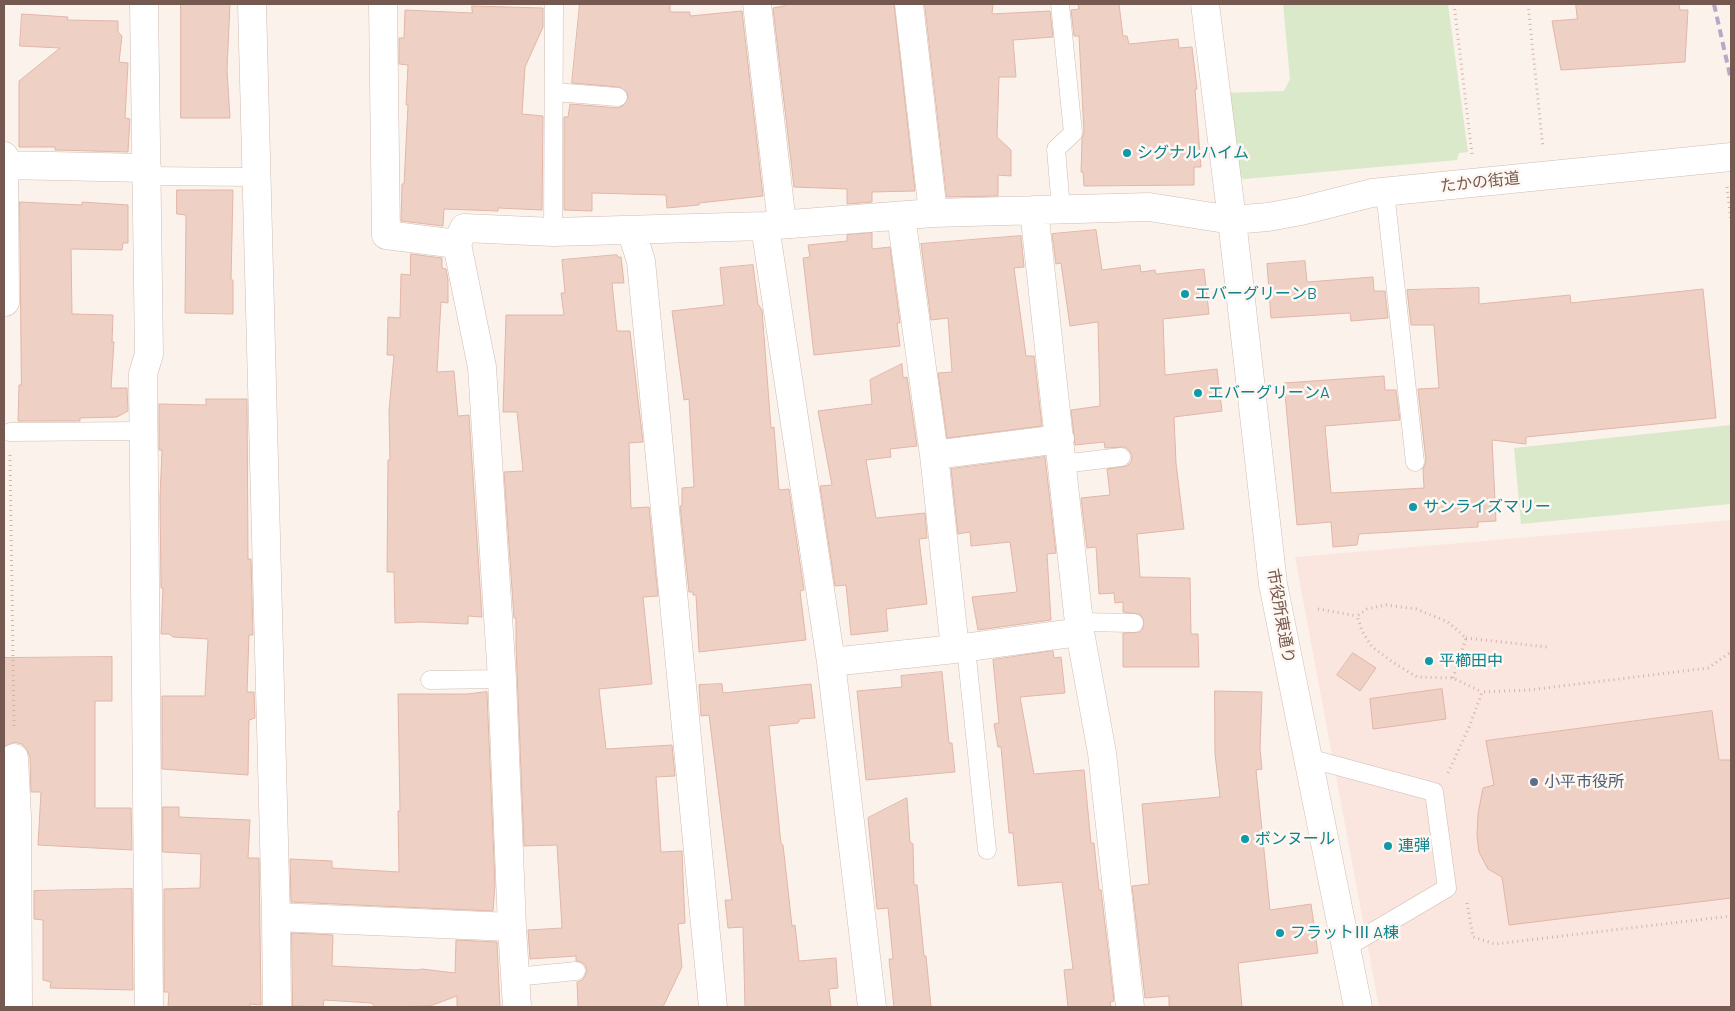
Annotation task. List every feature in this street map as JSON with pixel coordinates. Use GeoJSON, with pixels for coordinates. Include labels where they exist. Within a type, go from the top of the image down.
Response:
{"type":"FeatureCollection","features":[{"type":"Feature","properties":{"kind":"street"},"geometry":{"type":"LineString","coordinates":[[144,4],[149,354],[143,374],[149,1007]]}},
{"type":"Feature","properties":{"kind":"street"},"geometry":{"type":"LineString","coordinates":[[252,4],[277,1007]]}},
{"type":"Feature","properties":{"kind":"street"},"geometry":{"type":"LineString","coordinates":[[383,4],[386,235],[457,244],[482,367],[502,680],[517,1007]]}},
{"type":"Feature","properties":{"kind":"street"},"geometry":{"type":"LineString","coordinates":[[757,4],[773,225],[831,662],[872,1007]]}},
{"type":"Feature","properties":{"kind":"street"},"geometry":{"type":"LineString","coordinates":[[909,4],[933,214]]}},
{"type":"Feature","properties":{"kind":"street","name":"市役所東通り"},"geometry":{"type":"LineString","coordinates":[[1205,4],[1232,220],[1273,584],[1358,1007]]}},
{"type":"Feature","properties":{"kind":"street","name":"たかの街道"},"geometry":{"type":"LineString","coordinates":[[457,244],[464,228],[553,232],[631,230],[773,225],[933,214],[1061,209],[1150,207],[1232,220],[1268,217],[1372,193],[1731,157]]}},
{"type":"Feature","properties":{"kind":"street"},"geometry":{"type":"LineString","coordinates":[[4,302],[4,160],[147,172]]}},
{"type":"Feature","properties":{"kind":"street"},"geometry":{"type":"LineString","coordinates":[[1034,210],[1080,627],[1102,754],[1130,1007]]}},
{"type":"Feature","properties":{"kind":"street"},"geometry":{"type":"LineString","coordinates":[[901,216],[961,648]]}},
{"type":"Feature","properties":{"kind":"street"},"geometry":{"type":"LineString","coordinates":[[631,230],[641,260],[713,1007]]}},
{"type":"Feature","properties":{"kind":"street"},"geometry":{"type":"LineString","coordinates":[[934,455],[1061,451]]}},
{"type":"Feature","properties":{"kind":"street"},"geometry":{"type":"LineString","coordinates":[[831,662],[961,648],[1080,627]]}},
{"type":"Feature","properties":{"kind":"street"},"geometry":{"type":"LineString","coordinates":[[14,758],[10,816],[11,943],[18,1007]]}},
{"type":"Feature","properties":{"kind":"street"},"geometry":{"type":"LineString","coordinates":[[276,918],[512,927]]}},
{"type":"Feature","properties":{"kind":"lane"},"geometry":{"type":"LineString","coordinates":[[553,232],[554,4]]}},
{"type":"Feature","properties":{"kind":"lane"},"geometry":{"type":"LineString","coordinates":[[1060,4],[1073,133],[1056,149],[1061,209]]}},
{"type":"Feature","properties":{"kind":"lane"},"geometry":{"type":"LineString","coordinates":[[554,92],[618,97]]}},
{"type":"Feature","properties":{"kind":"lane"},"geometry":{"type":"LineString","coordinates":[[147,172],[256,177]]}},
{"type":"Feature","properties":{"kind":"lane"},"geometry":{"type":"LineString","coordinates":[[1385,192],[1415,462]]}},
{"type":"Feature","properties":{"kind":"lane"},"geometry":{"type":"LineString","coordinates":[[10,432],[144,431]]}},
{"type":"Feature","properties":{"kind":"lane"},"geometry":{"type":"LineString","coordinates":[[1061,451],[1121,458]]}},
{"type":"Feature","properties":{"kind":"lane"},"geometry":{"type":"LineString","coordinates":[[1080,627],[1134,623]]}},
{"type":"Feature","properties":{"kind":"lane"},"geometry":{"type":"LineString","coordinates":[[961,648],[987,850]]}},
{"type":"Feature","properties":{"kind":"lane"},"geometry":{"type":"LineString","coordinates":[[430,680],[502,680]]}},
{"type":"Feature","properties":{"kind":"lane"},"geometry":{"type":"LineString","coordinates":[[1308,758],[1434,792],[1447,888],[1347,947]]}},
{"type":"Feature","properties":{"kind":"lane"},"geometry":{"type":"LineString","coordinates":[[515,977],[576,971]]}},
{"type":"Feature","properties":{"kind":"path"},"geometry":{"type":"LineString","coordinates":[[1454,4],[1473,162]]}},
{"type":"Feature","properties":{"kind":"path"},"geometry":{"type":"LineString","coordinates":[[1528,4],[1544,156]]}},
{"type":"Feature","properties":{"kind":"path"},"geometry":{"type":"LineString","coordinates":[[10,432],[14,758]]}},
{"type":"Feature","properties":{"kind":"path"},"geometry":{"type":"LineString","coordinates":[[1318,609],[1357,616],[1367,609],[1386,605],[1416,609],[1448,622],[1466,638],[1547,646]]}},
{"type":"Feature","properties":{"kind":"path"},"geometry":{"type":"LineString","coordinates":[[1357,616],[1362,631],[1372,647],[1417,677],[1453,678],[1482,692],[1529,690],[1708,668],[1731,652]]}},
{"type":"Feature","properties":{"kind":"path"},"geometry":{"type":"LineString","coordinates":[[1453,678],[1466,638]]}},
{"type":"Feature","properties":{"kind":"path"},"geometry":{"type":"LineString","coordinates":[[1447,776],[1470,725],[1482,692]]}},
{"type":"Feature","properties":{"kind":"path"},"geometry":{"type":"LineString","coordinates":[[1466,897],[1473,937],[1495,944],[1731,916]]}},
{"type":"Feature","properties":{"kind":"shaded area","name":"小平市役所"},"geometry":{"type":"Polygon","coordinates":[[[1731,520],[1731,1007],[1379,1007],[1295,557],[1731,520]]]}},
{"type":"Feature","properties":{"kind":"green space"},"geometry":{"type":"Polygon","coordinates":[[[1283,4],[1448,4],[1468,152],[1459,153],[1457,160],[1244,179],[1229,171],[1222,93],[1284,91],[1290,79],[1283,4]]]}},
{"type":"Feature","properties":{"kind":"green space"},"geometry":{"type":"Polygon","coordinates":[[[1731,425],[1731,504],[1521,524],[1514,448],[1731,425]]]}},
{"type":"Feature","properties":{"kind":"building"},"geometry":{"type":"Polygon","coordinates":[[[181,4],[230,4],[227,70],[230,118],[181,118],[181,4]]]}},
{"type":"Feature","properties":{"kind":"building"},"geometry":{"type":"Polygon","coordinates":[[[580,4],[670,4],[670,12],[690,12],[690,16],[742,11],[763,196],[667,208],[666,195],[592,193],[592,211],[564,210],[564,117],[568,117],[570,104],[618,108],[623,106],[628,98],[627,92],[619,87],[572,83],[580,4]]]}},
{"type":"Feature","properties":{"kind":"building"},"geometry":{"type":"Polygon","coordinates":[[[784,4],[894,4],[915,191],[872,192],[872,202],[847,204],[847,189],[794,187],[773,8],[784,6],[784,4]]]}},
{"type":"Feature","properties":{"kind":"building"},"geometry":{"type":"Polygon","coordinates":[[[925,4],[993,4],[992,14],[1050,11],[1053,37],[1013,40],[1016,77],[999,77],[997,137],[1011,150],[1011,176],[998,175],[998,196],[947,197],[925,4]]]}},
{"type":"Feature","properties":{"kind":"building"},"geometry":{"type":"Polygon","coordinates":[[[1078,4],[1119,4],[1123,36],[1127,36],[1129,44],[1178,39],[1179,48],[1192,47],[1197,89],[1195,89],[1201,167],[1194,167],[1194,185],[1084,186],[1083,172],[1081,172],[1082,138],[1084,132],[1079,36],[1074,36],[1071,10],[1079,9],[1078,4]]]}},
{"type":"Feature","properties":{"kind":"building"},"geometry":{"type":"Polygon","coordinates":[[[1576,4],[1679,4],[1680,10],[1688,10],[1685,62],[1561,70],[1552,21],[1577,19],[1576,4]]]}},
{"type":"Feature","properties":{"kind":"building"},"geometry":{"type":"Polygon","coordinates":[[[472,6],[543,8],[543,27],[525,67],[522,114],[543,116],[542,210],[498,208],[498,211],[444,209],[443,226],[401,221],[408,105],[406,105],[408,65],[399,64],[399,38],[404,38],[405,10],[472,13],[472,6]]]}},
{"type":"Feature","properties":{"kind":"building"},"geometry":{"type":"Polygon","coordinates":[[[22,14],[68,17],[67,20],[118,21],[118,32],[122,36],[119,62],[128,63],[125,118],[130,119],[128,152],[55,150],[55,147],[19,147],[19,81],[60,48],[20,46],[22,14]]]}},
{"type":"Feature","properties":{"kind":"building"},"geometry":{"type":"Polygon","coordinates":[[[177,190],[233,190],[231,280],[233,280],[233,314],[185,313],[186,215],[177,214],[177,190]]]}},
{"type":"Feature","properties":{"kind":"building"},"geometry":{"type":"Polygon","coordinates":[[[20,202],[82,205],[82,202],[128,205],[128,243],[123,243],[122,250],[71,249],[72,314],[113,315],[112,342],[114,342],[111,388],[127,388],[128,411],[117,417],[80,418],[80,421],[18,421],[19,385],[21,385],[20,202]]]}},
{"type":"Feature","properties":{"kind":"building"},"geometry":{"type":"Polygon","coordinates":[[[1096,230],[1102,270],[1140,265],[1141,272],[1155,270],[1156,274],[1204,269],[1209,314],[1163,319],[1165,375],[1217,369],[1222,411],[1174,417],[1176,463],[1184,529],[1137,534],[1140,577],[1190,578],[1191,634],[1198,634],[1199,667],[1123,667],[1123,633],[1140,632],[1143,628],[1143,618],[1139,614],[1123,612],[1123,602],[1115,603],[1114,593],[1099,594],[1096,547],[1087,548],[1081,498],[1110,495],[1107,469],[1127,466],[1131,462],[1132,456],[1125,447],[1105,448],[1104,442],[1075,445],[1071,410],[1100,406],[1098,322],[1070,326],[1061,263],[1056,264],[1052,234],[1096,230]]]}},
{"type":"Feature","properties":{"kind":"building"},"geometry":{"type":"Polygon","coordinates":[[[872,233],[872,249],[890,247],[900,323],[897,323],[900,346],[814,355],[803,258],[810,257],[808,245],[847,241],[847,235],[872,233]]]}},
{"type":"Feature","properties":{"kind":"building"},"geometry":{"type":"Polygon","coordinates":[[[1021,236],[1024,267],[1014,268],[1026,356],[1034,356],[1042,426],[947,438],[938,373],[952,372],[948,318],[931,320],[921,244],[1021,236]]]}},
{"type":"Feature","properties":{"kind":"building"},"geometry":{"type":"Polygon","coordinates":[[[411,254],[442,258],[442,268],[446,269],[448,303],[441,302],[437,372],[454,371],[458,416],[469,415],[482,617],[468,616],[468,624],[395,623],[394,572],[387,572],[388,460],[390,460],[389,411],[394,355],[387,355],[388,317],[400,318],[401,274],[410,275],[411,254]]]}},
{"type":"Feature","properties":{"kind":"building"},"geometry":{"type":"Polygon","coordinates":[[[617,255],[621,257],[624,283],[612,283],[617,331],[630,331],[643,442],[629,443],[631,508],[649,507],[658,596],[643,597],[652,684],[599,689],[606,749],[672,745],[675,776],[656,777],[661,852],[682,851],[685,923],[678,924],[682,967],[663,1007],[578,1007],[577,982],[585,976],[587,970],[585,965],[576,961],[576,956],[530,959],[528,930],[562,928],[557,845],[524,846],[516,618],[514,618],[504,472],[523,471],[517,412],[503,412],[506,315],[564,315],[561,293],[565,293],[562,260],[617,255]]]}},
{"type":"Feature","properties":{"kind":"building"},"geometry":{"type":"Polygon","coordinates":[[[1305,261],[1307,282],[1373,277],[1374,291],[1385,291],[1388,318],[1351,321],[1350,313],[1271,318],[1267,264],[1305,261]]]}},
{"type":"Feature","properties":{"kind":"building"},"geometry":{"type":"Polygon","coordinates":[[[753,265],[758,304],[762,310],[771,428],[774,427],[779,490],[789,489],[804,590],[800,591],[806,640],[699,652],[696,595],[693,595],[693,592],[689,592],[680,506],[682,506],[682,488],[694,487],[689,399],[684,400],[672,311],[724,305],[720,268],[753,265]]]}},
{"type":"Feature","properties":{"kind":"building"},"geometry":{"type":"Polygon","coordinates":[[[1479,288],[1479,304],[1570,295],[1571,303],[1703,289],[1716,418],[1526,437],[1526,444],[1492,440],[1496,521],[1478,522],[1478,527],[1359,534],[1357,545],[1333,547],[1331,522],[1297,525],[1284,383],[1384,376],[1385,390],[1396,390],[1400,420],[1325,426],[1331,493],[1424,488],[1423,469],[1426,461],[1418,389],[1439,388],[1434,325],[1411,325],[1407,290],[1479,288]]]}},
{"type":"Feature","properties":{"kind":"building"},"geometry":{"type":"Polygon","coordinates":[[[902,364],[903,378],[907,377],[917,446],[890,449],[891,457],[866,460],[876,518],[925,513],[927,538],[919,539],[927,604],[886,609],[888,631],[851,635],[846,585],[835,586],[820,486],[832,485],[818,411],[872,404],[870,380],[902,364]]]}},
{"type":"Feature","properties":{"kind":"building"},"geometry":{"type":"Polygon","coordinates":[[[206,399],[247,399],[248,559],[251,559],[253,635],[249,635],[247,692],[254,692],[255,718],[249,720],[248,775],[162,769],[162,696],[205,696],[208,639],[173,637],[169,634],[161,634],[163,588],[161,588],[160,498],[162,450],[159,450],[159,404],[206,405],[206,399]]]}},
{"type":"Feature","properties":{"kind":"building"},"geometry":{"type":"Polygon","coordinates":[[[1045,457],[1056,553],[1047,554],[1051,620],[978,630],[972,597],[1017,592],[1010,542],[971,546],[970,532],[958,534],[951,469],[1045,457]]]}},
{"type":"Feature","properties":{"kind":"building"},"geometry":{"type":"Polygon","coordinates":[[[1053,651],[1054,658],[1061,657],[1065,693],[1020,697],[1034,774],[1084,770],[1091,843],[1094,843],[1099,890],[1101,890],[1114,1001],[1110,1002],[1111,1007],[1068,1007],[1064,970],[1073,969],[1062,882],[1018,886],[1013,833],[1009,833],[1001,747],[998,747],[994,724],[999,723],[993,660],[1053,651]]]}},
{"type":"Feature","properties":{"kind":"building"},"geometry":{"type":"Polygon","coordinates":[[[1353,653],[1376,668],[1360,691],[1337,675],[1353,653]]]}},
{"type":"Feature","properties":{"kind":"building"},"geometry":{"type":"Polygon","coordinates":[[[112,657],[112,701],[95,701],[95,808],[131,808],[132,850],[38,845],[41,792],[31,792],[30,757],[22,744],[14,742],[4,747],[4,658],[112,657]]]}},
{"type":"Feature","properties":{"kind":"building"},"geometry":{"type":"Polygon","coordinates":[[[942,672],[949,743],[952,743],[955,772],[866,780],[857,691],[902,687],[901,676],[942,672]]]}},
{"type":"Feature","properties":{"kind":"building"},"geometry":{"type":"Polygon","coordinates":[[[722,684],[723,693],[811,684],[815,718],[800,719],[798,723],[769,726],[781,844],[783,845],[792,926],[795,925],[799,961],[836,958],[838,988],[829,989],[831,1007],[745,1007],[743,927],[728,928],[725,900],[732,900],[709,715],[701,716],[699,685],[722,684]]]}},
{"type":"Feature","properties":{"kind":"building"},"geometry":{"type":"Polygon","coordinates":[[[1442,689],[1446,719],[1373,729],[1370,699],[1442,689]]]}},
{"type":"Feature","properties":{"kind":"building"},"geometry":{"type":"Polygon","coordinates":[[[1215,691],[1262,692],[1260,749],[1262,769],[1256,770],[1270,910],[1311,904],[1318,953],[1238,963],[1242,1007],[1169,1007],[1169,996],[1145,998],[1132,886],[1149,884],[1142,804],[1220,797],[1215,754],[1215,691]]]}},
{"type":"Feature","properties":{"kind":"building"},"geometry":{"type":"Polygon","coordinates":[[[487,692],[495,885],[493,911],[291,902],[290,859],[332,861],[332,868],[399,872],[398,694],[467,694],[487,692]]]}},
{"type":"Feature","properties":{"kind":"building"},"geometry":{"type":"Polygon","coordinates":[[[1712,711],[1719,760],[1731,760],[1731,898],[1509,925],[1502,877],[1488,869],[1479,852],[1477,835],[1478,814],[1483,788],[1494,785],[1486,741],[1712,711]]]}},
{"type":"Feature","properties":{"kind":"building"},"geometry":{"type":"Polygon","coordinates":[[[907,798],[910,842],[913,844],[914,885],[917,885],[931,1007],[894,1007],[889,959],[893,959],[888,908],[877,909],[868,818],[907,798]]]}},
{"type":"Feature","properties":{"kind":"building"},"geometry":{"type":"Polygon","coordinates":[[[163,807],[179,807],[179,817],[250,820],[248,858],[259,858],[261,1005],[250,1004],[250,1007],[168,1007],[169,992],[164,992],[164,889],[200,888],[201,854],[163,852],[163,807]]]}},
{"type":"Feature","properties":{"kind":"building"},"geometry":{"type":"Polygon","coordinates":[[[132,889],[133,990],[50,988],[51,982],[43,980],[43,920],[34,919],[34,891],[132,889]]]}},
{"type":"Feature","properties":{"kind":"building"},"geometry":{"type":"Polygon","coordinates":[[[292,933],[333,935],[332,966],[422,969],[455,973],[456,940],[497,942],[500,1007],[457,1007],[457,996],[430,1006],[376,1007],[371,1003],[324,1000],[323,1007],[293,1006],[292,933]]]}},
{"type":"Feature","properties":{"kind":"railway"},"geometry":{"type":"LineString","coordinates":[[1714,4],[1731,80]]}},
{"type":"Feature","properties":{"kind":"place","name":"シグナルハイム"},"geometry":{"type":"Point","coordinates":[1127,153]}},
{"type":"Feature","properties":{"kind":"place","name":"エバーグリーンB"},"geometry":{"type":"Point","coordinates":[1185,294]}},
{"type":"Feature","properties":{"kind":"place","name":"エバーグリーンA"},"geometry":{"type":"Point","coordinates":[1198,393]}},
{"type":"Feature","properties":{"kind":"place","name":"サンライズマリー"},"geometry":{"type":"Point","coordinates":[1413,507]}},
{"type":"Feature","properties":{"kind":"place","name":"平櫛田中"},"geometry":{"type":"Point","coordinates":[1429,661]}},
{"type":"Feature","properties":{"kind":"place","name":"小平市役所"},"geometry":{"type":"Point","coordinates":[1534,782]}},
{"type":"Feature","properties":{"kind":"place","name":"ボンヌール"},"geometry":{"type":"Point","coordinates":[1245,839]}},
{"type":"Feature","properties":{"kind":"place","name":"連弾"},"geometry":{"type":"Point","coordinates":[1388,846]}},
{"type":"Feature","properties":{"kind":"place","name":"フラットⅢ A棟"},"geometry":{"type":"Point","coordinates":[1280,933]}}]}
